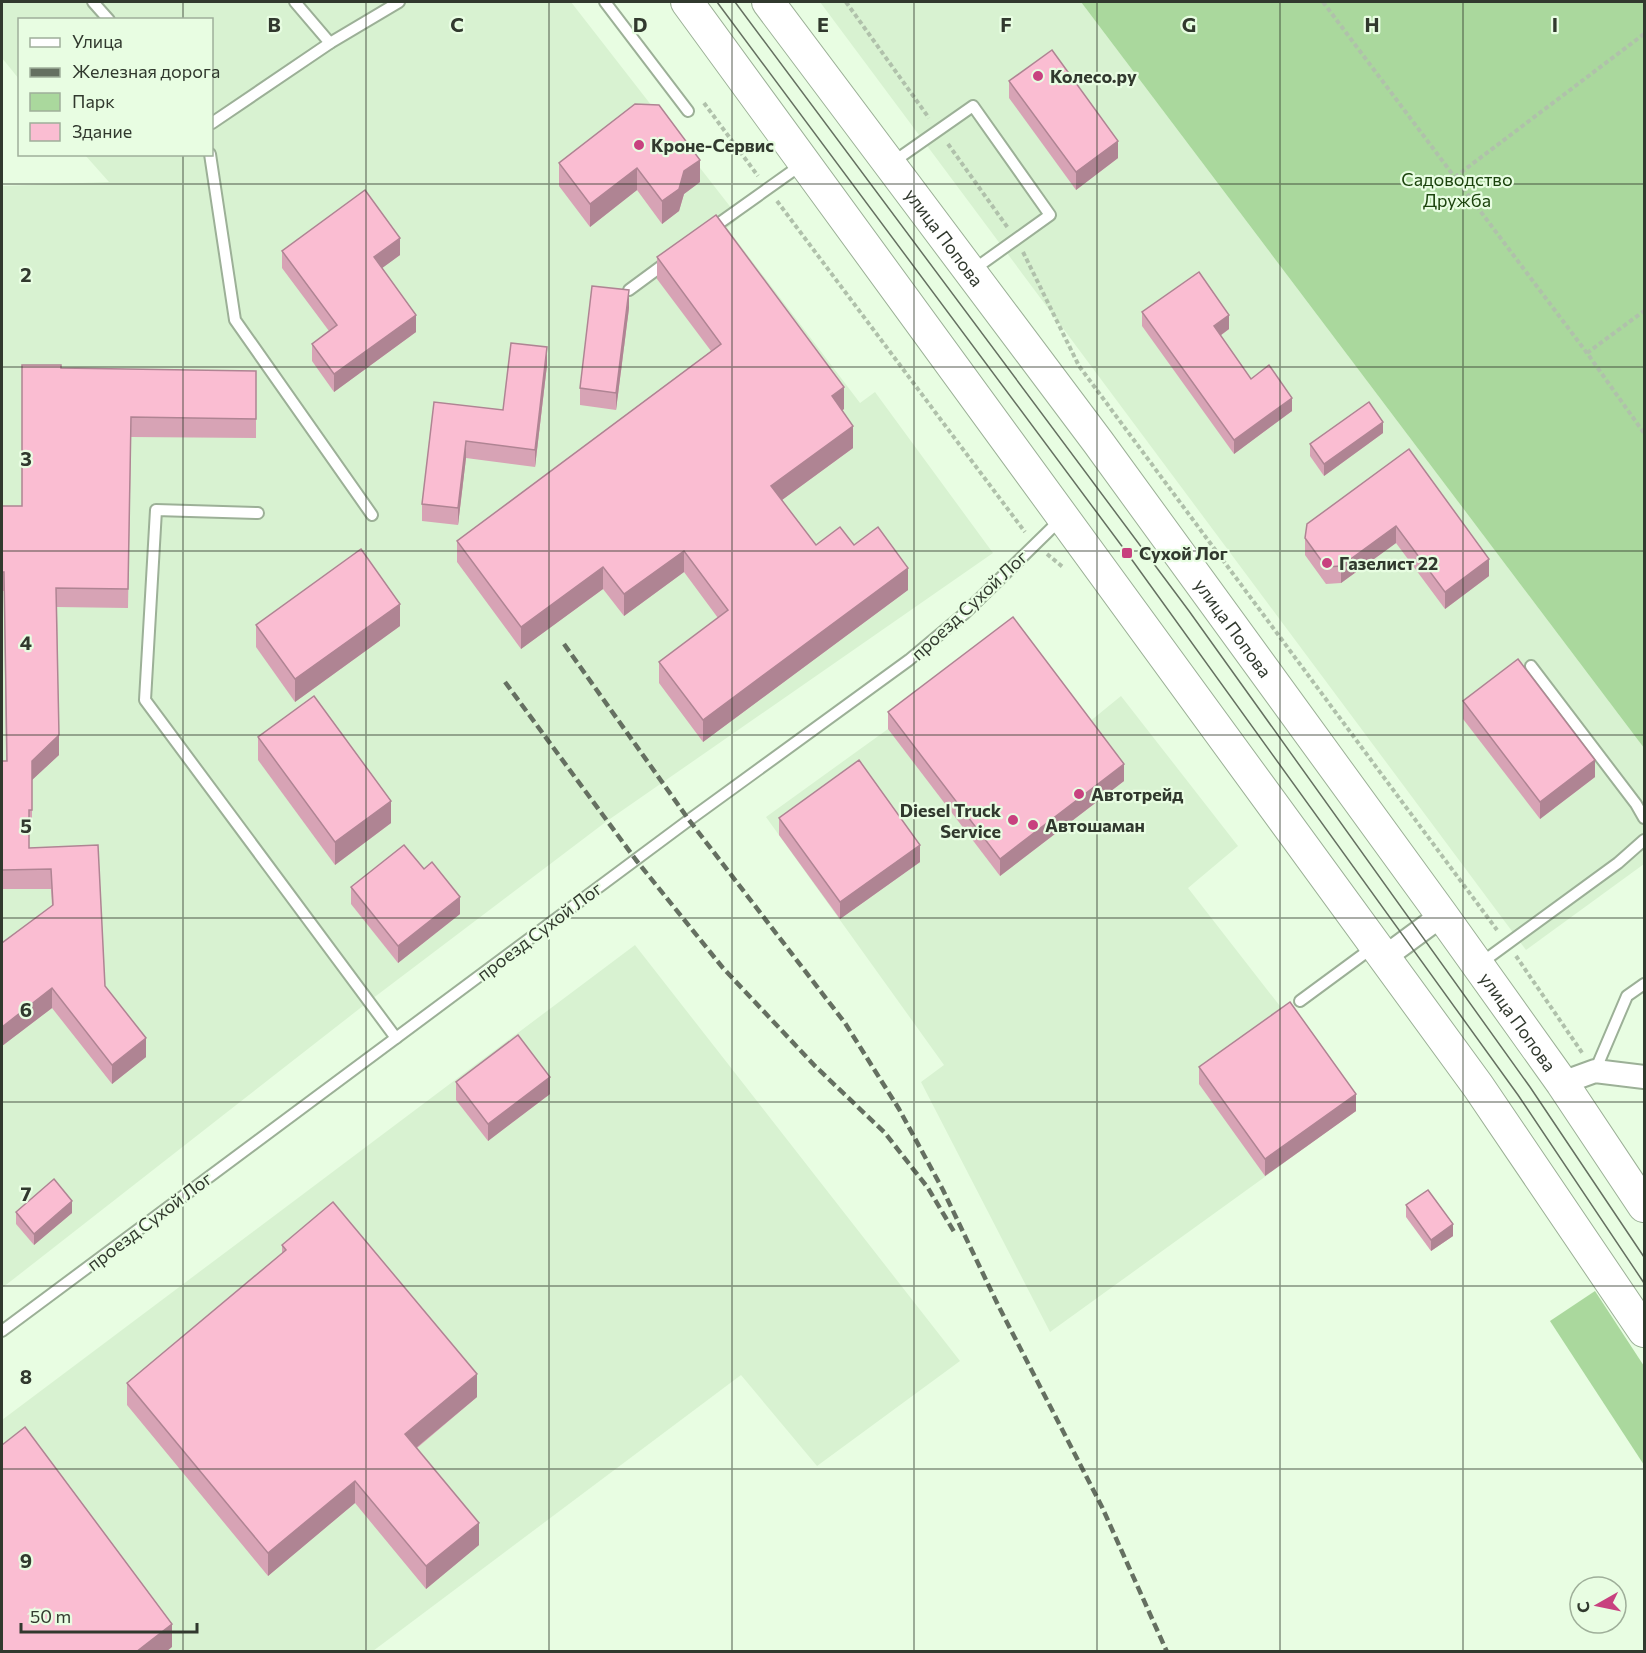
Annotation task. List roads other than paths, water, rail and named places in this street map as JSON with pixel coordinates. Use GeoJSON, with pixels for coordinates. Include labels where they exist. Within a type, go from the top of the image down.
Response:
{"type":"FeatureCollection","features":[{"type":"Feature","properties":{"kind":"main road"},"geometry":{"type":"LineString","coordinates":[[687,2],[1479,1086],[1644,1331]]}},
{"type":"Feature","properties":{"kind":"main road","name":"улица Попова"},"geometry":{"type":"LineString","coordinates":[[768,2],[1098,442],[1478,965],[1562,1083],[1644,1206]]}},
{"type":"Feature","properties":{"kind":"street"},"geometry":{"type":"LineString","coordinates":[[1380,951],[1442,915]]}},
{"type":"Feature","properties":{"kind":"street"},"geometry":{"type":"LineString","coordinates":[[1562,1083],[1595,1071],[1644,1077]]}},
{"type":"Feature","properties":{"kind":"lane"},"geometry":{"type":"LineString","coordinates":[[93,2],[107,18]]}},
{"type":"Feature","properties":{"kind":"lane"},"geometry":{"type":"LineString","coordinates":[[295,2],[330,43]]}},
{"type":"Feature","properties":{"kind":"lane"},"geometry":{"type":"LineString","coordinates":[[213,122],[330,43],[399,2]]}},
{"type":"Feature","properties":{"kind":"lane"},"geometry":{"type":"LineString","coordinates":[[605,2],[688,111]]}},
{"type":"Feature","properties":{"kind":"lane"},"geometry":{"type":"LineString","coordinates":[[890,164],[973,106],[1050,214],[970,271]]}},
{"type":"Feature","properties":{"kind":"lane"},"geometry":{"type":"LineString","coordinates":[[210,156],[235,320],[372,515]]}},
{"type":"Feature","properties":{"kind":"lane"},"geometry":{"type":"LineString","coordinates":[[703,235],[804,162]]}},
{"type":"Feature","properties":{"kind":"lane"},"geometry":{"type":"LineString","coordinates":[[629,290],[675,256]]}},
{"type":"Feature","properties":{"kind":"lane"},"geometry":{"type":"LineString","coordinates":[[258,513],[156,510],[145,700],[396,1038]]}},
{"type":"Feature","properties":{"kind":"lane","name":"проезд Сухой Лог"},"geometry":{"type":"LineString","coordinates":[[2,1331],[688,820],[909,660],[964,614],[1063,516]]}},
{"type":"Feature","properties":{"kind":"lane"},"geometry":{"type":"LineString","coordinates":[[1531,666],[1636,804],[1644,818]]}},
{"type":"Feature","properties":{"kind":"lane"},"geometry":{"type":"LineString","coordinates":[[1478,965],[1618,863],[1644,840]]}},
{"type":"Feature","properties":{"kind":"lane"},"geometry":{"type":"LineString","coordinates":[[1300,1001],[1380,951]]}},
{"type":"Feature","properties":{"kind":"lane"},"geometry":{"type":"LineString","coordinates":[[1595,1071],[1627,996],[1644,984]]}},
{"type":"Feature","properties":{"kind":"tram line"},"geometry":{"type":"LineString","coordinates":[[717,2],[1127,553],[1518,1095],[1644,1283]]}},
{"type":"Feature","properties":{"kind":"tram line"},"geometry":{"type":"LineString","coordinates":[[735,2],[1189,611],[1530,1087],[1644,1257]]}},
{"type":"Feature","properties":{"kind":"railway"},"geometry":{"type":"LineString","coordinates":[[564,644],[689,820],[845,1023],[899,1109],[943,1190],[998,1305],[1102,1507],[1167,1652]]}},
{"type":"Feature","properties":{"kind":"railway"},"geometry":{"type":"LineString","coordinates":[[505,682],[636,860],[723,968],[815,1066],[885,1133],[928,1188],[956,1235]]}},
{"type":"Feature","properties":{"kind":"place","name":"Колесо.ру"},"geometry":{"type":"Point","coordinates":[1038,76]}},
{"type":"Feature","properties":{"kind":"place","name":"Кроне-Сервис"},"geometry":{"type":"Point","coordinates":[639,145]}},
{"type":"Feature","properties":{"kind":"place","name":"Сухой Лог"},"geometry":{"type":"Point","coordinates":[1127,553]}},
{"type":"Feature","properties":{"kind":"place","name":"Газелист 22"},"geometry":{"type":"Point","coordinates":[1327,563]}},
{"type":"Feature","properties":{"kind":"place","name":"Автотрейд"},"geometry":{"type":"Point","coordinates":[1079,794]}},
{"type":"Feature","properties":{"kind":"place","name":"Diesel Truck Service"},"geometry":{"type":"Point","coordinates":[1013,820]}},
{"type":"Feature","properties":{"kind":"place","name":"Автошаман"},"geometry":{"type":"Point","coordinates":[1033,825]}},
{"type":"Feature","properties":{"kind":"park label","name":"Садоводство Дружба"},"geometry":{"type":"Point","coordinates":[1457,189]}}]}
